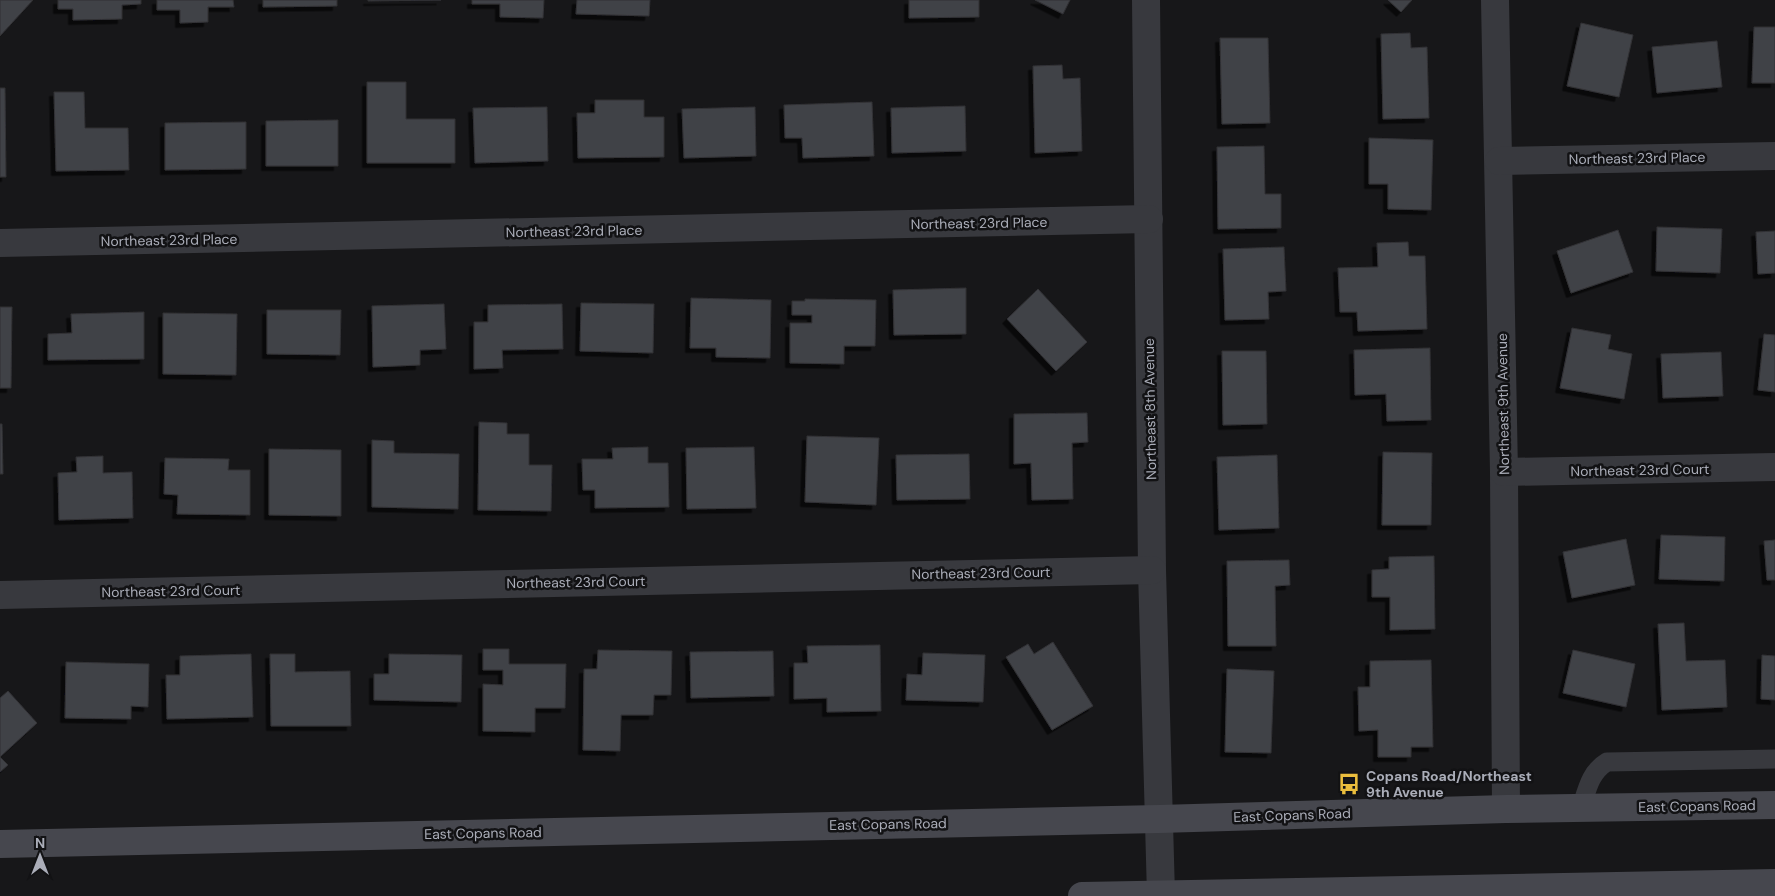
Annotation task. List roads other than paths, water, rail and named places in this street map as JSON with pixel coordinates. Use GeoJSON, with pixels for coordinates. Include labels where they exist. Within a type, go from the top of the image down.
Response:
{"type":"FeatureCollection","features":[{"type":"Feature","properties":{"kind":"main road","name":"East Copans Road"},"geometry":{"type":"LineString","coordinates":[[0,844],[1506,809],[1775,805]]}},
{"type":"Feature","properties":{"kind":"main road"},"geometry":{"type":"LineString","coordinates":[[1082,896],[1775,883]]}},
{"type":"Feature","properties":{"kind":"street","name":"Northeast 8th Avenue"},"geometry":{"type":"LineString","coordinates":[[1146,0],[1152,570],[1161,894]]}},
{"type":"Feature","properties":{"kind":"street","name":"Northeast 9th Avenue"},"geometry":{"type":"LineString","coordinates":[[1495,0],[1504,472],[1506,809]]}},
{"type":"Feature","properties":{"kind":"street","name":"Northeast 23rd Place"},"geometry":{"type":"LineString","coordinates":[[1499,161],[1775,156]]}},
{"type":"Feature","properties":{"kind":"street","name":"Northeast 23rd Place"},"geometry":{"type":"LineString","coordinates":[[0,243],[1149,219]]}},
{"type":"Feature","properties":{"kind":"street","name":"Northeast 23rd Court"},"geometry":{"type":"LineString","coordinates":[[1504,472],[1775,467]]}},
{"type":"Feature","properties":{"kind":"street","name":"Northeast 23rd Court"},"geometry":{"type":"LineString","coordinates":[[0,595],[1152,570]]}},
{"type":"Feature","properties":{"kind":"lane"},"geometry":{"type":"LineString","coordinates":[[1580,808],[1593,773],[1598,767],[1607,762],[1775,759]]}},
{"type":"Feature","properties":{"kind":"place","name":"Copans Road/Northeast 9th Avenue"},"geometry":{"type":"Point","coordinates":[1349,784]}}]}
